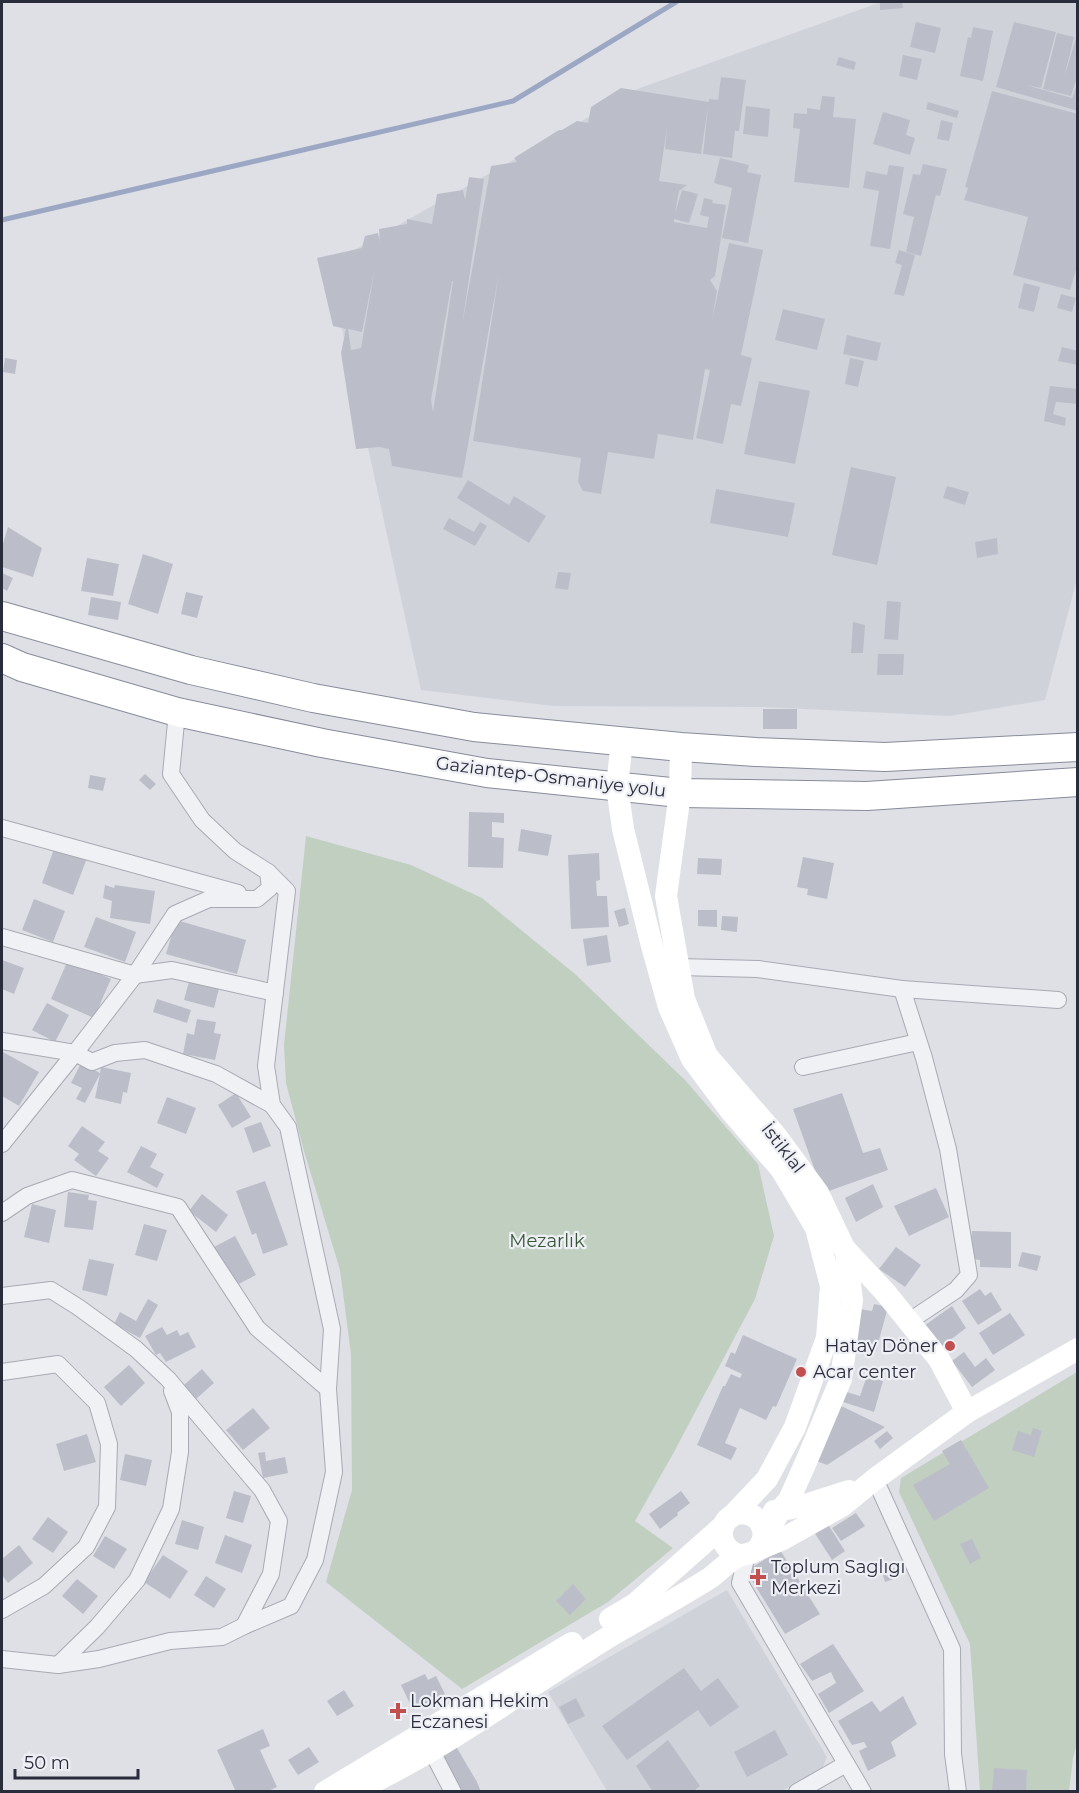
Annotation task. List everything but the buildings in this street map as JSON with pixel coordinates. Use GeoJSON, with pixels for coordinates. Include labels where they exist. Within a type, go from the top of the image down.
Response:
{"type":"FeatureCollection","features":[{"type":"Feature","properties":{"kind":"highway"},"geometry":{"type":"LineString","coordinates":[[2,616],[191,670],[314,698],[474,728],[681,747],[885,757],[1077,747]]}},
{"type":"Feature","properties":{"kind":"highway","name":"Gaziantep-Osmaniye yolu"},"geometry":{"type":"LineString","coordinates":[[2,658],[22,667],[177,712],[322,743],[487,773],[680,793],[867,796],[1077,782]]}},
{"type":"Feature","properties":{"kind":"street"},"geometry":{"type":"LineString","coordinates":[[177,712],[171,774],[202,820],[235,851],[268,872],[287,891],[266,1066],[272,1106]]}},
{"type":"Feature","properties":{"kind":"street"},"geometry":{"type":"LineString","coordinates":[[622,741],[617,786],[623,829],[669,1007],[692,1059],[730,1110],[781,1169],[816,1228],[831,1286],[827,1338],[795,1426],[767,1479],[722,1536],[723,1543],[728,1549],[751,1551]]}},
{"type":"Feature","properties":{"kind":"street","name":"İstiklal"},"geometry":{"type":"LineString","coordinates":[[681,747],[680,793],[666,896],[684,999],[707,1056],[777,1137],[818,1193],[844,1248],[852,1300],[841,1379],[789,1500],[751,1551]]}},
{"type":"Feature","properties":{"kind":"street"},"geometry":{"type":"LineString","coordinates":[[2,828],[257,898]]}},
{"type":"Feature","properties":{"kind":"street"},"geometry":{"type":"LineString","coordinates":[[2,1143],[135,975],[175,914],[209,899],[257,898],[270,888],[268,872]]}},
{"type":"Feature","properties":{"kind":"street"},"geometry":{"type":"LineString","coordinates":[[2,937],[135,975],[172,970],[275,993]]}},
{"type":"Feature","properties":{"kind":"street"},"geometry":{"type":"LineString","coordinates":[[679,966],[758,969],[902,989],[1058,1000]]}},
{"type":"Feature","properties":{"kind":"street"},"geometry":{"type":"LineString","coordinates":[[902,989],[948,1149],[969,1275],[956,1290],[908,1322]]}},
{"type":"Feature","properties":{"kind":"street"},"geometry":{"type":"LineString","coordinates":[[2,1041],[75,1053],[92,1062],[115,1053],[145,1050],[216,1074],[272,1106],[288,1127],[332,1329],[328,1389],[334,1472],[315,1560],[291,1606],[222,1638],[170,1641],[99,1659],[58,1665],[2,1659]]}},
{"type":"Feature","properties":{"kind":"street"},"geometry":{"type":"LineString","coordinates":[[803,1067],[918,1042]]}},
{"type":"Feature","properties":{"kind":"street"},"geometry":{"type":"LineString","coordinates":[[2,1213],[27,1196],[72,1180],[178,1208],[257,1328],[328,1389]]}},
{"type":"Feature","properties":{"kind":"street"},"geometry":{"type":"LineString","coordinates":[[844,1248],[885,1292],[939,1359],[967,1412]]}},
{"type":"Feature","properties":{"kind":"street"},"geometry":{"type":"LineString","coordinates":[[2,1296],[51,1290],[136,1349],[168,1379],[262,1490],[279,1521],[271,1574],[244,1626]]}},
{"type":"Feature","properties":{"kind":"street"},"geometry":{"type":"LineString","coordinates":[[325,1791],[427,1742],[751,1551],[783,1539],[842,1506],[967,1412],[1075,1351]]}},
{"type":"Feature","properties":{"kind":"street"},"geometry":{"type":"LineString","coordinates":[[2,1372],[58,1364],[97,1403],[109,1444],[106,1507],[86,1547],[44,1586],[2,1610]]}},
{"type":"Feature","properties":{"kind":"street"},"geometry":{"type":"LineString","coordinates":[[58,1665],[97,1627],[137,1580],[171,1509],[180,1452],[180,1412],[168,1379]]}},
{"type":"Feature","properties":{"kind":"street"},"geometry":{"type":"LineString","coordinates":[[356,1791],[635,1604],[735,1518],[799,1507],[846,1492],[875,1479]]}},
{"type":"Feature","properties":{"kind":"street"},"geometry":{"type":"LineString","coordinates":[[875,1479],[952,1649],[953,1754],[958,1791]]}},
{"type":"Feature","properties":{"kind":"street"},"geometry":{"type":"LineString","coordinates":[[735,1518],[755,1518],[761,1524],[764,1537],[751,1551],[740,1583],[862,1791]]}},
{"type":"Feature","properties":{"kind":"street"},"geometry":{"type":"LineString","coordinates":[[427,1742],[453,1791]]}},
{"type":"Feature","properties":{"kind":"street"},"geometry":{"type":"LineString","coordinates":[[797,1791],[846,1764]]}},
{"type":"Feature","properties":{"kind":"shaded area"},"geometry":{"type":"Polygon","coordinates":[[[881,2],[1077,2],[1077,579],[1045,700],[950,716],[763,707],[553,706],[421,690],[328,265],[640,88],[881,2]]]}},
{"type":"Feature","properties":{"kind":"shaded area"},"geometry":{"type":"Polygon","coordinates":[[[727,1590],[827,1757],[822,1769],[782,1791],[607,1791],[548,1692],[727,1590]]]}},
{"type":"Feature","properties":{"kind":"green space","name":"Mezarlık"},"geometry":{"type":"Polygon","coordinates":[[[306,836],[411,865],[482,898],[575,974],[685,1080],[758,1164],[774,1236],[755,1299],[635,1521],[673,1548],[608,1602],[462,1689],[326,1582],[352,1490],[351,1354],[340,1270],[286,1083],[284,1045],[306,836]]]}},
{"type":"Feature","properties":{"kind":"green space"},"geometry":{"type":"Polygon","coordinates":[[[1077,1372],[1078,1740],[1069,1791],[980,1791],[970,1644],[899,1492],[901,1478],[1077,1372]]]}},
{"type":"Feature","properties":{"kind":"waterway"},"geometry":{"type":"LineString","coordinates":[[2,220],[513,101],[676,2]]}},
{"type":"Feature","properties":{"kind":"place","name":"Hatay Döner"},"geometry":{"type":"Point","coordinates":[950,1346]}},
{"type":"Feature","properties":{"kind":"place","name":"Acar center"},"geometry":{"type":"Point","coordinates":[801,1372]}},
{"type":"Feature","properties":{"kind":"place","name":"Toplum Saglıgı Merkezi"},"geometry":{"type":"Point","coordinates":[758,1577]}},
{"type":"Feature","properties":{"kind":"place","name":"Lokman Hekim Eczanesi"},"geometry":{"type":"Point","coordinates":[398,1711]}}]}
